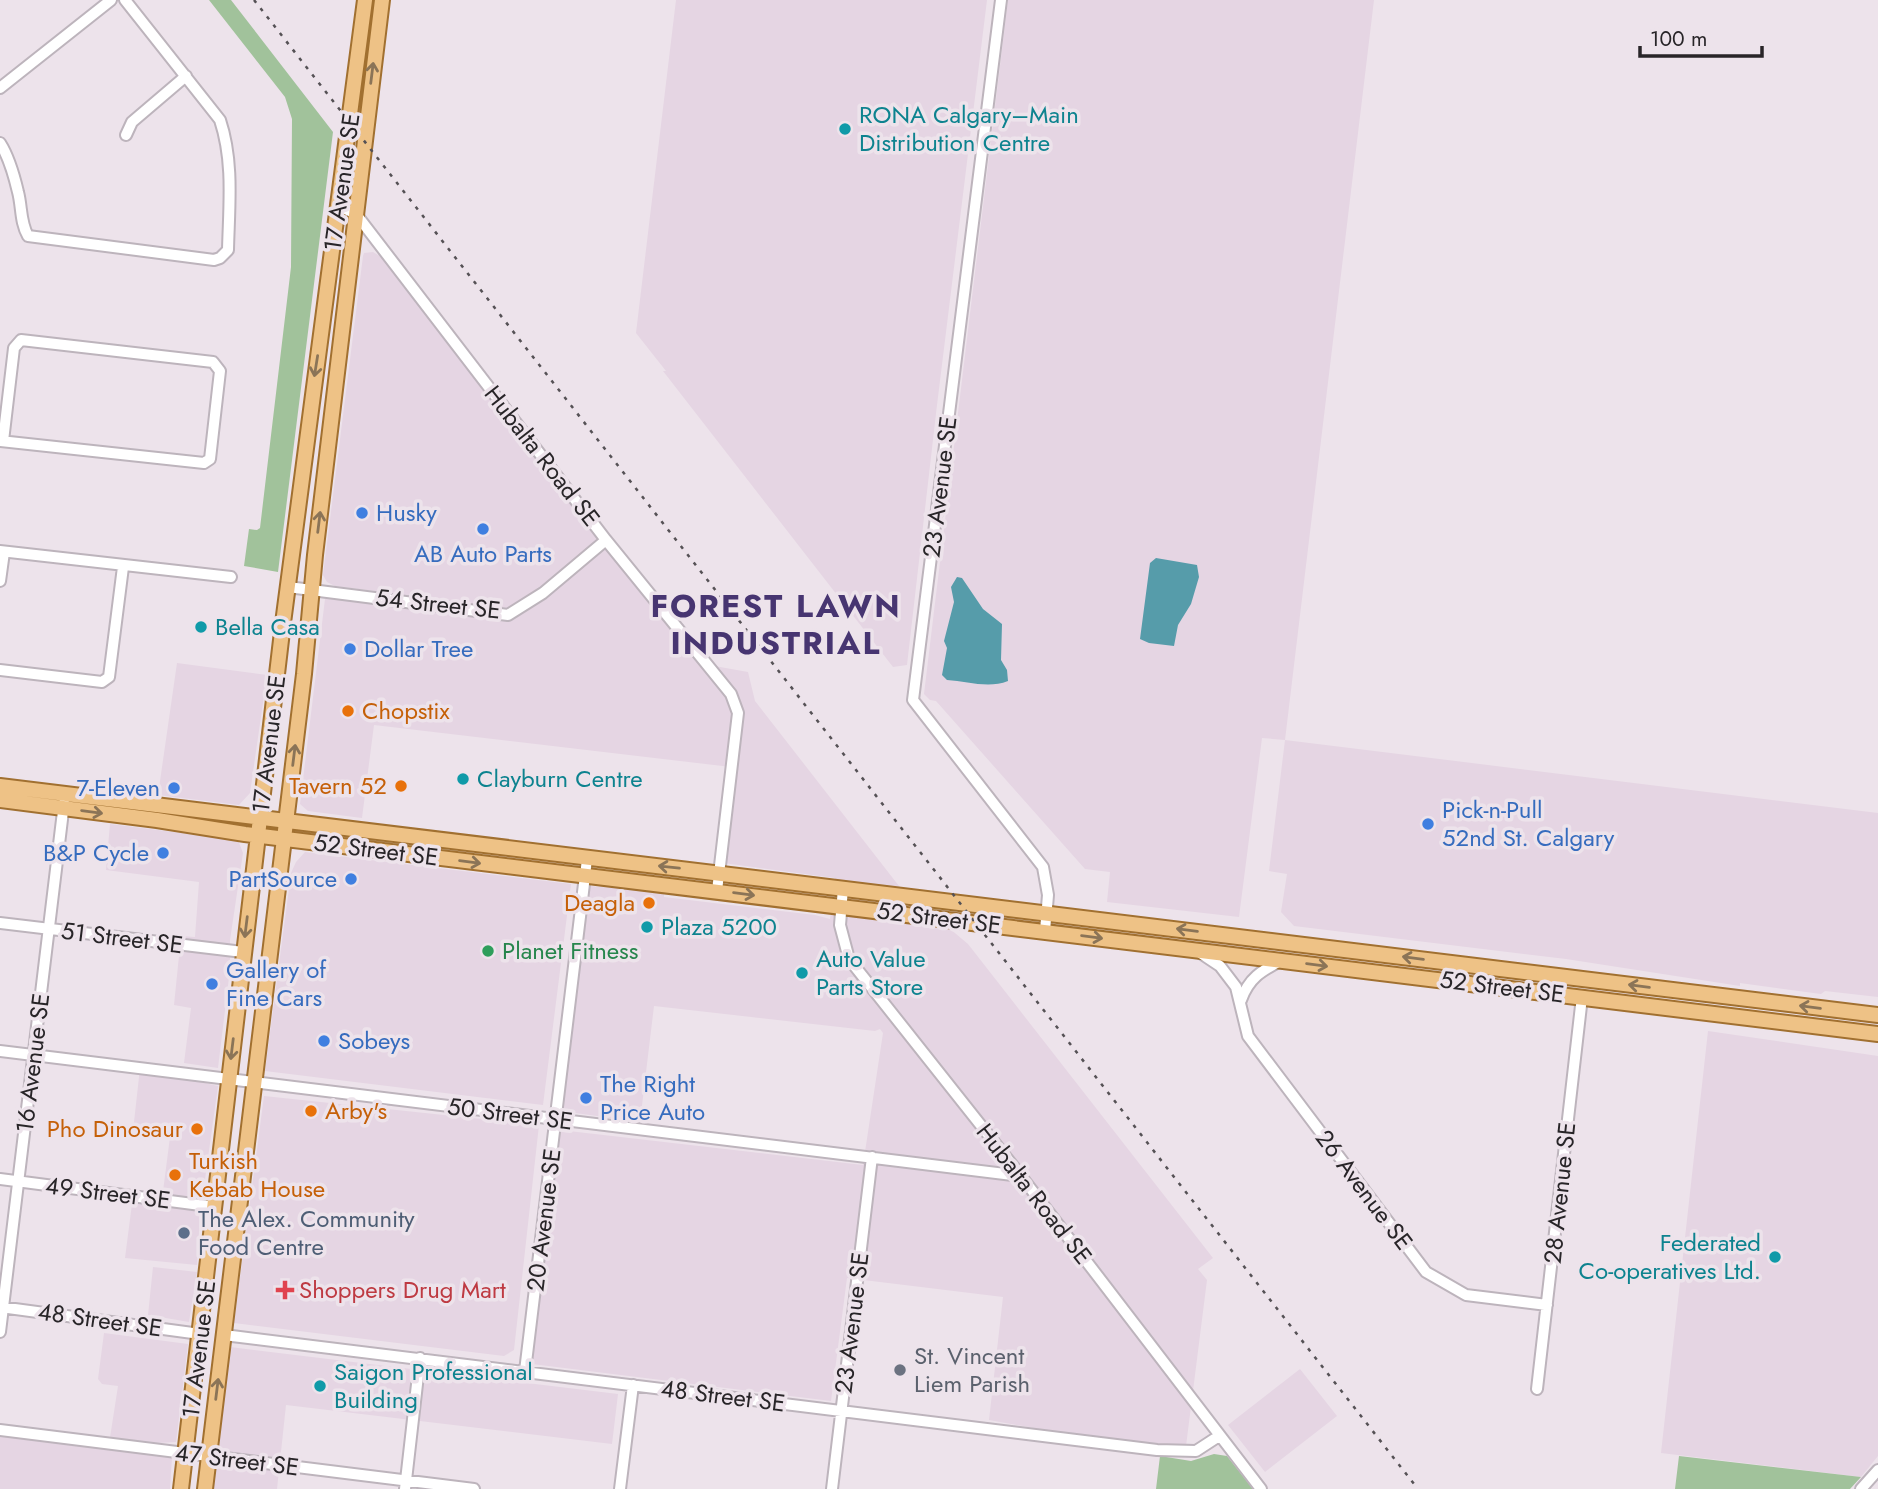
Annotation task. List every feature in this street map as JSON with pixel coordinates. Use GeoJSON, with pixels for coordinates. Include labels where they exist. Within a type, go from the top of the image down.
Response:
{"type":"FeatureCollection","features":[{"type":"Feature","properties":{"kind":"main road","name":"17 Avenue SE"},"geometry":{"type":"LineString","coordinates":[[181,1489],[216,1207],[257,836],[365,0]]}},
{"type":"Feature","properties":{"kind":"main road","name":"17 Avenue SE"},"geometry":{"type":"LineString","coordinates":[[205,1489],[382,0]]}},
{"type":"Feature","properties":{"kind":"main road","name":"52 Street SE"},"geometry":{"type":"LineString","coordinates":[[0,786],[65,801],[257,836],[1878,1034]]}},
{"type":"Feature","properties":{"kind":"main road","name":"52 Street SE"},"geometry":{"type":"LineString","coordinates":[[0,800],[65,801],[260,819],[1878,1015]]}},
{"type":"Feature","properties":{"kind":"street"},"geometry":{"type":"LineString","coordinates":[[0,88],[111,0]]}},
{"type":"Feature","properties":{"kind":"street"},"geometry":{"type":"LineString","coordinates":[[0,143],[7,154],[18,193],[23,227],[29,236],[214,260],[228,250],[230,170],[228,143],[219,120],[125,0]]}},
{"type":"Feature","properties":{"kind":"street","name":"23 Avenue SE"},"geometry":{"type":"LineString","coordinates":[[1001,0],[913,700],[1043,867],[1048,895],[1045,932]]}},
{"type":"Feature","properties":{"kind":"street"},"geometry":{"type":"LineString","coordinates":[[126,135],[132,122],[186,76]]}},
{"type":"Feature","properties":{"kind":"street","name":"Hubalta Road SE"},"geometry":{"type":"LineString","coordinates":[[339,206],[356,214],[606,540],[731,694],[738,713],[719,873]]}},
{"type":"Feature","properties":{"kind":"street"},"geometry":{"type":"LineString","coordinates":[[21,340],[213,362],[220,371],[210,459],[204,463],[1,441],[14,348],[21,340]]}},
{"type":"Feature","properties":{"kind":"street","name":"54 Street SE"},"geometry":{"type":"LineString","coordinates":[[288,587],[508,615],[543,593],[606,540]]}},
{"type":"Feature","properties":{"kind":"street"},"geometry":{"type":"LineString","coordinates":[[0,581],[2,551],[231,577]]}},
{"type":"Feature","properties":{"kind":"street"},"geometry":{"type":"LineString","coordinates":[[0,670],[102,682],[109,677],[123,566]]}},
{"type":"Feature","properties":{"kind":"street","name":"16 Avenue SE"},"geometry":{"type":"LineString","coordinates":[[0,1332],[65,801]]}},
{"type":"Feature","properties":{"kind":"street","name":"20 Avenue SE"},"geometry":{"type":"LineString","coordinates":[[525,1371],[587,859]]}},
{"type":"Feature","properties":{"kind":"street"},"geometry":{"type":"LineString","coordinates":[[717,891],[719,873]]}},
{"type":"Feature","properties":{"kind":"street","name":"Hubalta Road SE"},"geometry":{"type":"LineString","coordinates":[[843,888],[839,925],[849,959],[1021,1176],[1261,1489]]}},
{"type":"Feature","properties":{"kind":"street","name":"51 Street SE"},"geometry":{"type":"LineString","coordinates":[[0,923],[243,952]]}},
{"type":"Feature","properties":{"kind":"street","name":"26 Avenue SE"},"geometry":{"type":"LineString","coordinates":[[1196,950],[1220,966],[1236,986],[1248,1036],[1426,1272],[1466,1295],[1547,1306]]}},
{"type":"Feature","properties":{"kind":"street"},"geometry":{"type":"LineString","coordinates":[[1241,1000],[1250,981],[1260,971],[1282,960]]}},
{"type":"Feature","properties":{"kind":"street","name":"28 Avenue SE"},"geometry":{"type":"LineString","coordinates":[[1537,1389],[1582,997]]}},
{"type":"Feature","properties":{"kind":"street","name":"50 Street SE"},"geometry":{"type":"LineString","coordinates":[[0,1051],[1021,1176]]}},
{"type":"Feature","properties":{"kind":"street","name":"23 Avenue SE"},"geometry":{"type":"LineString","coordinates":[[832,1489],[872,1157]]}},
{"type":"Feature","properties":{"kind":"street","name":"49 Street SE"},"geometry":{"type":"LineString","coordinates":[[0,1180],[216,1207]]}},
{"type":"Feature","properties":{"kind":"street","name":"48 Street SE"},"geometry":{"type":"LineString","coordinates":[[1,1307],[200,1334]]}},
{"type":"Feature","properties":{"kind":"street","name":"48 Street SE"},"geometry":{"type":"LineString","coordinates":[[223,1335],[1180,1452],[1196,1451],[1219,1436]]}},
{"type":"Feature","properties":{"kind":"street"},"geometry":{"type":"LineString","coordinates":[[405,1485],[419,1358]]}},
{"type":"Feature","properties":{"kind":"street"},"geometry":{"type":"LineString","coordinates":[[620,1489],[633,1385]]}},
{"type":"Feature","properties":{"kind":"street","name":"47 Street SE"},"geometry":{"type":"LineString","coordinates":[[0,1430],[405,1485],[474,1489]]}},
{"type":"Feature","properties":{"kind":"street"},"geometry":{"type":"LineString","coordinates":[[1861,1489],[1878,1470]]}},
{"type":"Feature","properties":{"kind":"shaded area"},"geometry":{"type":"Polygon","coordinates":[[[676,0],[987,0],[907,665],[893,667],[636,333],[676,0]]]}},
{"type":"Feature","properties":{"kind":"shaded area"},"geometry":{"type":"Polygon","coordinates":[[[1008,0],[1374,0],[1285,740],[1262,738],[1239,917],[1107,902],[1110,872],[1085,869],[936,701],[930,700],[924,694],[1008,0]]]}},
{"type":"Feature","properties":{"kind":"shaded area"},"geometry":{"type":"Polygon","coordinates":[[[373,252],[395,265],[709,665],[748,672],[755,701],[899,886],[968,944],[1213,1258],[1198,1269],[1207,1280],[1186,1446],[1157,1450],[989,1420],[1003,1297],[847,1278],[831,1401],[532,1364],[560,1130],[863,1165],[883,1033],[880,1029],[875,1031],[654,1006],[640,1122],[561,1111],[585,885],[664,892],[664,897],[830,919],[835,878],[723,863],[731,767],[374,725],[362,818],[308,811],[300,804],[325,599],[330,597],[388,604],[390,593],[335,586],[327,582],[323,575],[363,256],[364,253],[373,252]]]}},
{"type":"Feature","properties":{"kind":"shaded area"},"geometry":{"type":"Polygon","coordinates":[[[177,663],[267,675],[250,793],[239,805],[158,795],[177,663]]]}},
{"type":"Feature","properties":{"kind":"shaded area"},"geometry":{"type":"Polygon","coordinates":[[[1285,740],[1878,813],[1878,997],[1825,991],[1821,994],[1740,983],[1740,986],[1566,959],[1294,926],[1281,912],[1287,874],[1269,871],[1285,740]]]}},
{"type":"Feature","properties":{"kind":"shaded area"},"geometry":{"type":"Polygon","coordinates":[[[110,824],[238,840],[243,853],[230,940],[230,969],[218,1068],[184,1063],[191,1008],[174,1005],[181,936],[195,937],[199,882],[106,870],[110,824]]]}},
{"type":"Feature","properties":{"kind":"shaded area"},"geometry":{"type":"Polygon","coordinates":[[[305,852],[571,884],[543,1105],[265,1071],[291,873],[305,852]]]}},
{"type":"Feature","properties":{"kind":"shaded area","name":"Federated Co-operatives Ltd."},"geometry":{"type":"Polygon","coordinates":[[[1708,1031],[1878,1056],[1878,1456],[1861,1477],[1661,1453],[1708,1031]]]}},
{"type":"Feature","properties":{"kind":"shaded area"},"geometry":{"type":"Polygon","coordinates":[[[140,1068],[218,1086],[200,1215],[197,1265],[125,1258],[133,1196],[162,1199],[170,1137],[133,1131],[140,1068]]]}},
{"type":"Feature","properties":{"kind":"shaded area"},"geometry":{"type":"Polygon","coordinates":[[[264,1096],[539,1125],[514,1350],[504,1356],[234,1323],[264,1096]]]}},
{"type":"Feature","properties":{"kind":"shaded area"},"geometry":{"type":"Polygon","coordinates":[[[153,1267],[197,1272],[189,1322],[148,1315],[153,1267]]]}},
{"type":"Feature","properties":{"kind":"shaded area"},"geometry":{"type":"Polygon","coordinates":[[[104,1333],[188,1344],[176,1442],[117,1445],[172,1457],[170,1489],[0,1489],[0,1430],[109,1444],[118,1386],[102,1384],[98,1379],[104,1333]]]}},
{"type":"Feature","properties":{"kind":"shaded area"},"geometry":{"type":"Polygon","coordinates":[[[230,1347],[618,1394],[612,1444],[286,1405],[277,1489],[211,1489],[230,1347]]]}},
{"type":"Feature","properties":{"kind":"shaded area"},"geometry":{"type":"Polygon","coordinates":[[[1300,1369],[1337,1416],[1265,1472],[1228,1425],[1300,1369]]]}},
{"type":"Feature","properties":{"kind":"green space"},"geometry":{"type":"Polygon","coordinates":[[[209,0],[231,0],[333,132],[278,572],[244,566],[249,529],[260,528],[291,267],[292,119],[285,97],[209,0]]]}},
{"type":"Feature","properties":{"kind":"green space"},"geometry":{"type":"Polygon","coordinates":[[[1214,1454],[1227,1456],[1253,1489],[1156,1489],[1160,1456],[1191,1461],[1214,1454]]]}},
{"type":"Feature","properties":{"kind":"green space"},"geometry":{"type":"Polygon","coordinates":[[[1679,1456],[1861,1477],[1850,1489],[1675,1489],[1679,1456]]]}},
{"type":"Feature","properties":{"kind":"water"},"geometry":{"type":"Polygon","coordinates":[[[1156,558],[1197,565],[1199,577],[1191,604],[1178,625],[1174,646],[1149,643],[1140,639],[1150,563],[1156,558]]]}},
{"type":"Feature","properties":{"kind":"water"},"geometry":{"type":"Polygon","coordinates":[[[957,577],[962,578],[983,609],[1002,624],[1001,660],[1007,670],[1008,681],[978,684],[947,680],[942,675],[947,648],[944,641],[954,602],[951,587],[957,577]]]}},
{"type":"Feature","properties":{"kind":"railway"},"geometry":{"type":"LineString","coordinates":[[254,0],[1418,1489]]}},
{"type":"Feature","properties":{"kind":"place","name":"RONA Calgary–Main Distribution Centre"},"geometry":{"type":"Point","coordinates":[845,129]}},
{"type":"Feature","properties":{"kind":"place","name":"Husky"},"geometry":{"type":"Point","coordinates":[362,513]}},
{"type":"Feature","properties":{"kind":"place","name":"AB Auto Parts"},"geometry":{"type":"Point","coordinates":[483,529]}},
{"type":"Feature","properties":{"kind":"place","name":"Bella Casa"},"geometry":{"type":"Point","coordinates":[201,627]}},
{"type":"Feature","properties":{"kind":"place","name":"Dollar Tree"},"geometry":{"type":"Point","coordinates":[350,649]}},
{"type":"Feature","properties":{"kind":"place","name":"Chopstix"},"geometry":{"type":"Point","coordinates":[348,711]}},
{"type":"Feature","properties":{"kind":"place","name":"Clayburn Centre"},"geometry":{"type":"Point","coordinates":[463,779]}},
{"type":"Feature","properties":{"kind":"place","name":"Tavern 52"},"geometry":{"type":"Point","coordinates":[401,786]}},
{"type":"Feature","properties":{"kind":"place","name":"7-Eleven"},"geometry":{"type":"Point","coordinates":[174,788]}},
{"type":"Feature","properties":{"kind":"place","name":"Pick-n-Pull 52nd St. Calgary"},"geometry":{"type":"Point","coordinates":[1428,824]}},
{"type":"Feature","properties":{"kind":"place","name":"B&P Cycle"},"geometry":{"type":"Point","coordinates":[163,853]}},
{"type":"Feature","properties":{"kind":"place","name":"PartSource"},"geometry":{"type":"Point","coordinates":[351,879]}},
{"type":"Feature","properties":{"kind":"place","name":"Deagla"},"geometry":{"type":"Point","coordinates":[649,903]}},
{"type":"Feature","properties":{"kind":"place","name":"Plaza 5200"},"geometry":{"type":"Point","coordinates":[647,927]}},
{"type":"Feature","properties":{"kind":"place","name":"Planet Fitness"},"geometry":{"type":"Point","coordinates":[488,951]}},
{"type":"Feature","properties":{"kind":"place","name":"Auto Value Parts Store"},"geometry":{"type":"Point","coordinates":[802,973]}},
{"type":"Feature","properties":{"kind":"place","name":"Gallery of Fine Cars"},"geometry":{"type":"Point","coordinates":[212,984]}},
{"type":"Feature","properties":{"kind":"place","name":"Sobeys"},"geometry":{"type":"Point","coordinates":[324,1041]}},
{"type":"Feature","properties":{"kind":"place","name":"The Right Price Auto"},"geometry":{"type":"Point","coordinates":[586,1098]}},
{"type":"Feature","properties":{"kind":"place","name":"Arby's"},"geometry":{"type":"Point","coordinates":[311,1111]}},
{"type":"Feature","properties":{"kind":"place","name":"Pho Dinosaur"},"geometry":{"type":"Point","coordinates":[197,1129]}},
{"type":"Feature","properties":{"kind":"place","name":"Turkish Kebab House"},"geometry":{"type":"Point","coordinates":[175,1175]}},
{"type":"Feature","properties":{"kind":"place","name":"The Alex. Community Food Centre"},"geometry":{"type":"Point","coordinates":[184,1233]}},
{"type":"Feature","properties":{"kind":"place","name":"Federated Co-operatives Ltd."},"geometry":{"type":"Point","coordinates":[1775,1257]}},
{"type":"Feature","properties":{"kind":"place","name":"Shoppers Drug Mart"},"geometry":{"type":"Point","coordinates":[285,1290]}},
{"type":"Feature","properties":{"kind":"place","name":"St. Vincent Liem Parish"},"geometry":{"type":"Point","coordinates":[900,1370]}},
{"type":"Feature","properties":{"kind":"place","name":"Saigon Professional Building"},"geometry":{"type":"Point","coordinates":[320,1386]}},
{"type":"Feature","properties":{"kind":"district","name":"FOREST LAWN INDUSTRIAL"},"geometry":{"type":"Point","coordinates":[776,624]}}]}
